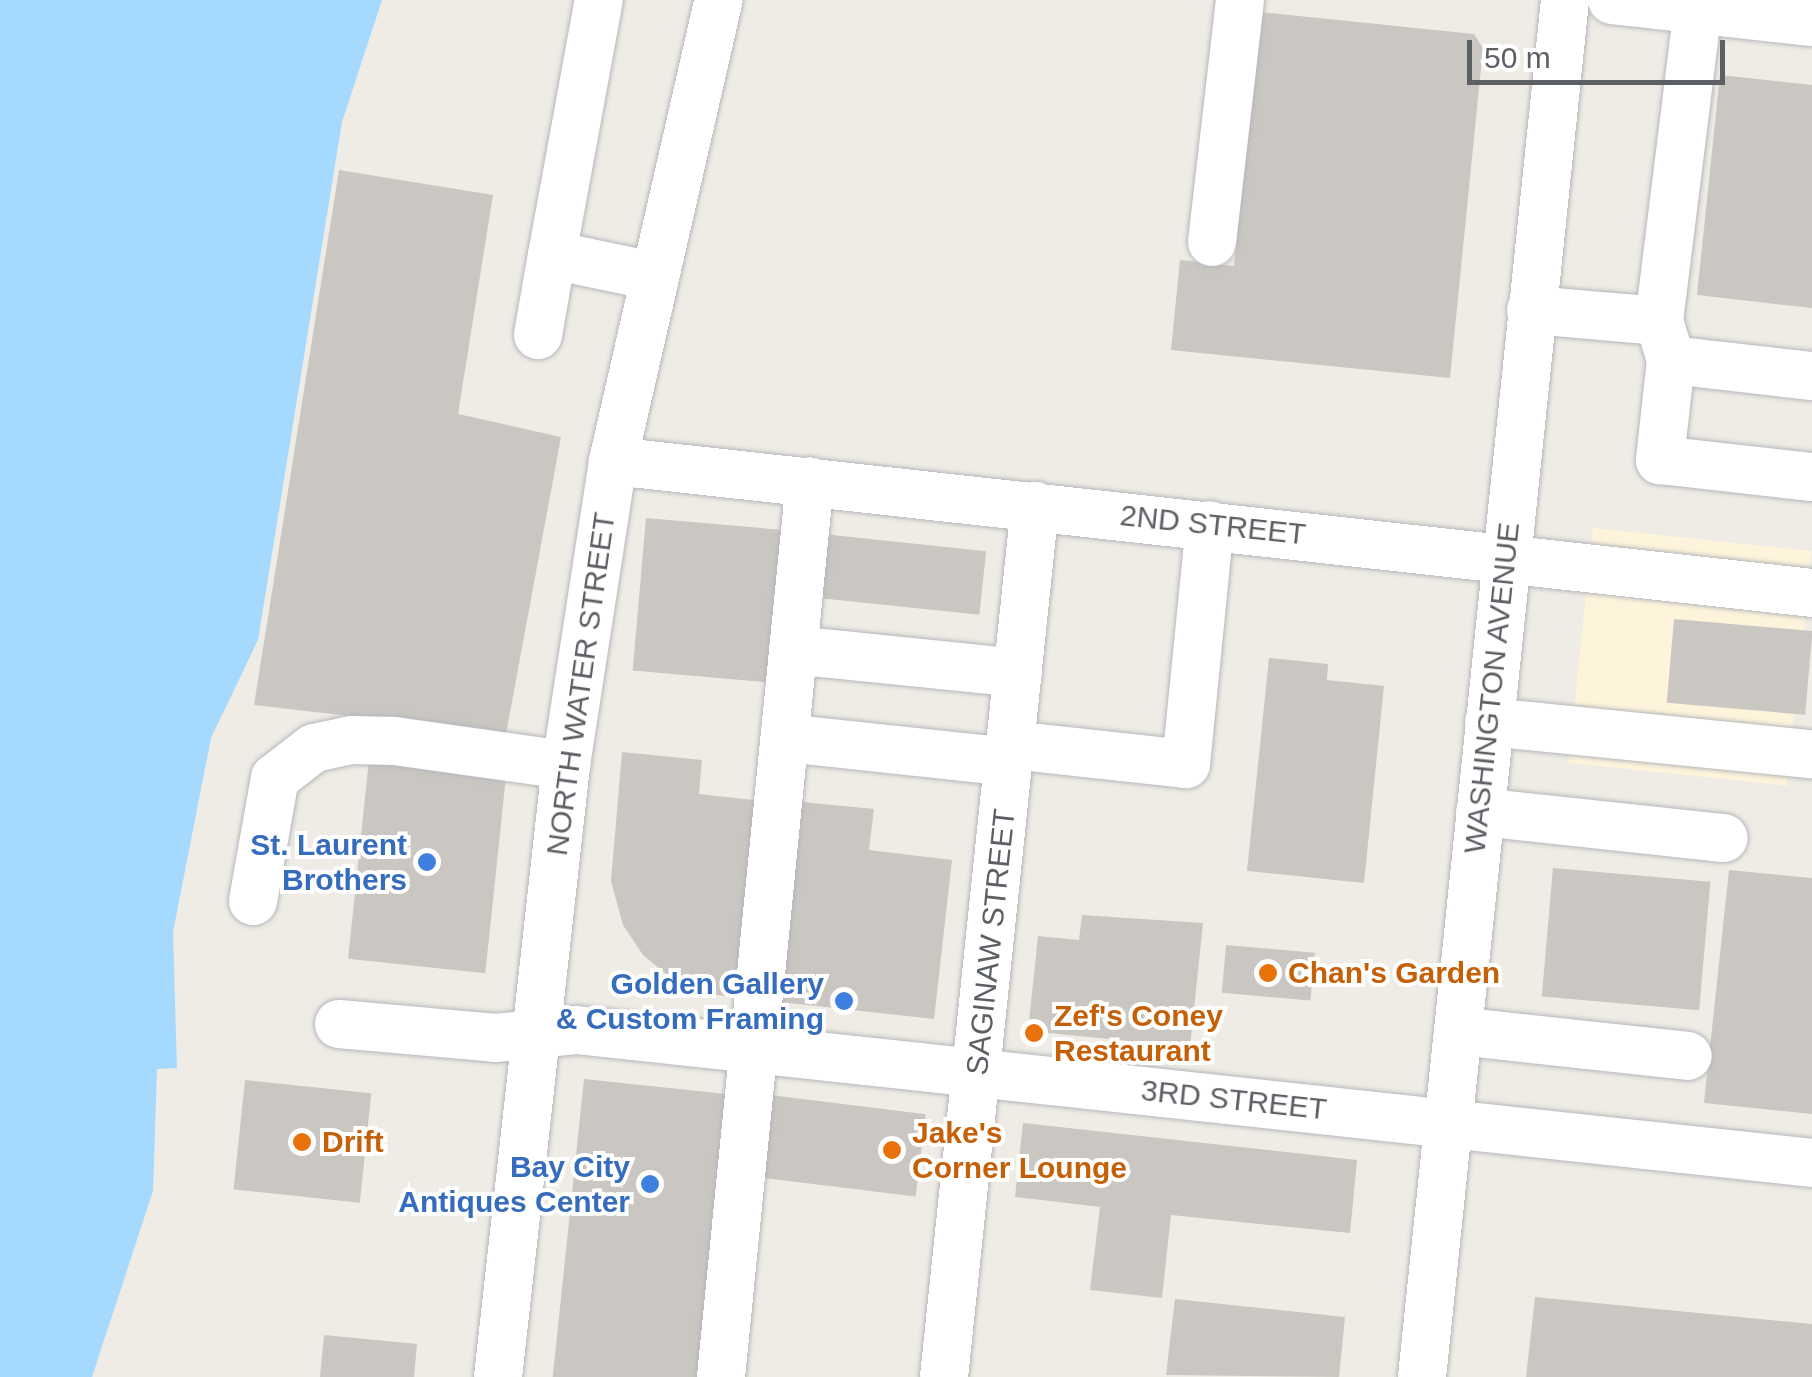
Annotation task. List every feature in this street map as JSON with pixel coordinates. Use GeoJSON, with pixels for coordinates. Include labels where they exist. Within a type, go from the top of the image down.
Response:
{"type":"FeatureCollection","features":[{"type":"Feature","properties":{"kind":"street"},"geometry":{"type":"LineString","coordinates":[[538,335],[599,0]]}},
{"type":"Feature","properties":{"kind":"street","name":"NORTH WATER STREET"},"geometry":{"type":"LineString","coordinates":[[498,1377],[566,765],[613,461],[719,0]]}},
{"type":"Feature","properties":{"kind":"street"},"geometry":{"type":"LineString","coordinates":[[1212,242],[1240,0]]}},
{"type":"Feature","properties":{"kind":"street","name":"WASHINGTON AVENUE"},"geometry":{"type":"LineString","coordinates":[[1422,1377],[1564,0]]}},
{"type":"Feature","properties":{"kind":"street"},"geometry":{"type":"LineString","coordinates":[[1612,0],[1812,22]]}},
{"type":"Feature","properties":{"kind":"street"},"geometry":{"type":"LineString","coordinates":[[1698,9],[1665,341],[1660,460],[1812,477]]}},
{"type":"Feature","properties":{"kind":"street"},"geometry":{"type":"LineString","coordinates":[[552,256],[653,276]]}},
{"type":"Feature","properties":{"kind":"street"},"geometry":{"type":"LineString","coordinates":[[1532,310],[1812,376]]}},
{"type":"Feature","properties":{"kind":"street","name":"2ND STREET"},"geometry":{"type":"LineString","coordinates":[[613,461],[1505,556],[1812,593]]}},
{"type":"Feature","properties":{"kind":"street"},"geometry":{"type":"LineString","coordinates":[[721,1377],[810,481]]}},
{"type":"Feature","properties":{"kind":"street","name":"SAGINAW STREET"},"geometry":{"type":"LineString","coordinates":[[944,1377],[1035,506]]}},
{"type":"Feature","properties":{"kind":"street"},"geometry":{"type":"LineString","coordinates":[[784,738],[1186,764],[1210,525]]}},
{"type":"Feature","properties":{"kind":"street"},"geometry":{"type":"LineString","coordinates":[[793,650],[1018,673]]}},
{"type":"Feature","properties":{"kind":"street"},"geometry":{"type":"LineString","coordinates":[[1489,722],[1812,754]]}},
{"type":"Feature","properties":{"kind":"street"},"geometry":{"type":"LineString","coordinates":[[253,901],[275,778],[314,748],[352,740],[396,741],[566,765]]}},
{"type":"Feature","properties":{"kind":"street"},"geometry":{"type":"LineString","coordinates":[[1480,812],[1724,838]]}},
{"type":"Feature","properties":{"kind":"street","name":"3RD STREET"},"geometry":{"type":"LineString","coordinates":[[339,1024],[495,1038],[576,1030],[1812,1163]]}},
{"type":"Feature","properties":{"kind":"street"},"geometry":{"type":"LineString","coordinates":[[1458,1031],[1688,1056]]}},
{"type":"Feature","properties":{"kind":"shaded area"},"geometry":{"type":"Polygon","coordinates":[[[1593,528],[1812,551],[1787,786],[1568,763],[1593,528]]]}},
{"type":"Feature","properties":{"kind":"water"},"geometry":{"type":"Polygon","coordinates":[[[0,0],[382,0],[342,122],[258,640],[211,738],[173,932],[177,1068],[157,1069],[153,1191],[92,1377],[0,1377],[0,0]]]}},
{"type":"Feature","properties":{"kind":"building"},"geometry":{"type":"Polygon","coordinates":[[[1261,12],[1474,34],[1483,48],[1450,378],[1171,350],[1180,260],[1234,266],[1261,12]]]}},
{"type":"Feature","properties":{"kind":"building"},"geometry":{"type":"Polygon","coordinates":[[[1720,75],[1812,85],[1812,308],[1697,295],[1720,75]]]}},
{"type":"Feature","properties":{"kind":"building"},"geometry":{"type":"Polygon","coordinates":[[[339,170],[493,195],[458,414],[561,437],[506,734],[254,705],[339,170]]]}},
{"type":"Feature","properties":{"kind":"building"},"geometry":{"type":"Polygon","coordinates":[[[646,518],[794,531],[781,683],[633,670],[646,518]]]}},
{"type":"Feature","properties":{"kind":"building"},"geometry":{"type":"Polygon","coordinates":[[[823,534],[986,551],[979,615],[816,598],[823,534]]]}},
{"type":"Feature","properties":{"kind":"building"},"geometry":{"type":"Polygon","coordinates":[[[1674,619],[1812,631],[1805,715],[1667,703],[1674,619]]]}},
{"type":"Feature","properties":{"kind":"building"},"geometry":{"type":"Polygon","coordinates":[[[1269,658],[1328,664],[1327,680],[1384,686],[1364,883],[1247,871],[1269,658]]]}},
{"type":"Feature","properties":{"kind":"building","name":"St. Laurent Brothers"},"geometry":{"type":"Polygon","coordinates":[[[370,750],[507,764],[485,973],[348,959],[370,750]]]}},
{"type":"Feature","properties":{"kind":"building"},"geometry":{"type":"Polygon","coordinates":[[[622,752],[702,760],[699,794],[770,802],[747,999],[709,994],[672,979],[643,955],[623,925],[611,881],[622,752]]]}},
{"type":"Feature","properties":{"kind":"building"},"geometry":{"type":"Polygon","coordinates":[[[792,801],[874,809],[869,850],[952,860],[934,1019],[771,1001],[792,801]]]}},
{"type":"Feature","properties":{"kind":"building"},"geometry":{"type":"Polygon","coordinates":[[[1553,868],[1710,882],[1699,1010],[1542,997],[1553,868]]]}},
{"type":"Feature","properties":{"kind":"building"},"geometry":{"type":"Polygon","coordinates":[[[1729,870],[1812,878],[1812,1114],[1704,1103],[1729,870]]]}},
{"type":"Feature","properties":{"kind":"building"},"geometry":{"type":"Polygon","coordinates":[[[1082,915],[1203,923],[1190,1047],[1028,1031],[1038,936],[1079,940],[1082,915]]]}},
{"type":"Feature","properties":{"kind":"building","name":"Chan's Garden"},"geometry":{"type":"Polygon","coordinates":[[[1226,945],[1315,953],[1310,1001],[1222,993],[1226,945]]]}},
{"type":"Feature","properties":{"kind":"building","name":"Bay City Antiques Center"},"geometry":{"type":"Polygon","coordinates":[[[584,1079],[736,1095],[707,1377],[553,1377],[584,1079]]]}},
{"type":"Feature","properties":{"kind":"building","name":"Drift"},"geometry":{"type":"Polygon","coordinates":[[[245,1080],[371,1093],[360,1203],[234,1189],[245,1080]]]}},
{"type":"Feature","properties":{"kind":"building"},"geometry":{"type":"Polygon","coordinates":[[[753,1093],[926,1114],[916,1197],[743,1175],[753,1093]]]}},
{"type":"Feature","properties":{"kind":"building"},"geometry":{"type":"Polygon","coordinates":[[[1023,1123],[1357,1160],[1350,1233],[1171,1215],[1162,1298],[1090,1290],[1100,1207],[1015,1197],[1023,1123]]]}},
{"type":"Feature","properties":{"kind":"building"},"geometry":{"type":"Polygon","coordinates":[[[1535,1297],[1812,1324],[1812,1377],[1526,1377],[1535,1297]]]}},
{"type":"Feature","properties":{"kind":"building"},"geometry":{"type":"Polygon","coordinates":[[[1175,1299],[1345,1317],[1339,1377],[1166,1375],[1175,1299]]]}},
{"type":"Feature","properties":{"kind":"building"},"geometry":{"type":"Polygon","coordinates":[[[324,1335],[417,1344],[414,1377],[320,1377],[324,1335]]]}},
{"type":"Feature","properties":{"kind":"place","name":"St. Laurent Brothers"},"geometry":{"type":"Point","coordinates":[427,862]}},
{"type":"Feature","properties":{"kind":"place","name":"Chan's Garden"},"geometry":{"type":"Point","coordinates":[1268,973]}},
{"type":"Feature","properties":{"kind":"place","name":"Golden Gallery & Custom Framing"},"geometry":{"type":"Point","coordinates":[844,1001]}},
{"type":"Feature","properties":{"kind":"place","name":"Zef's Coney Restaurant"},"geometry":{"type":"Point","coordinates":[1034,1033]}},
{"type":"Feature","properties":{"kind":"place","name":"Drift"},"geometry":{"type":"Point","coordinates":[302,1142]}},
{"type":"Feature","properties":{"kind":"place","name":"Jake's Corner Lounge"},"geometry":{"type":"Point","coordinates":[892,1150]}},
{"type":"Feature","properties":{"kind":"place","name":"Bay City Antiques Center"},"geometry":{"type":"Point","coordinates":[650,1184]}}]}
